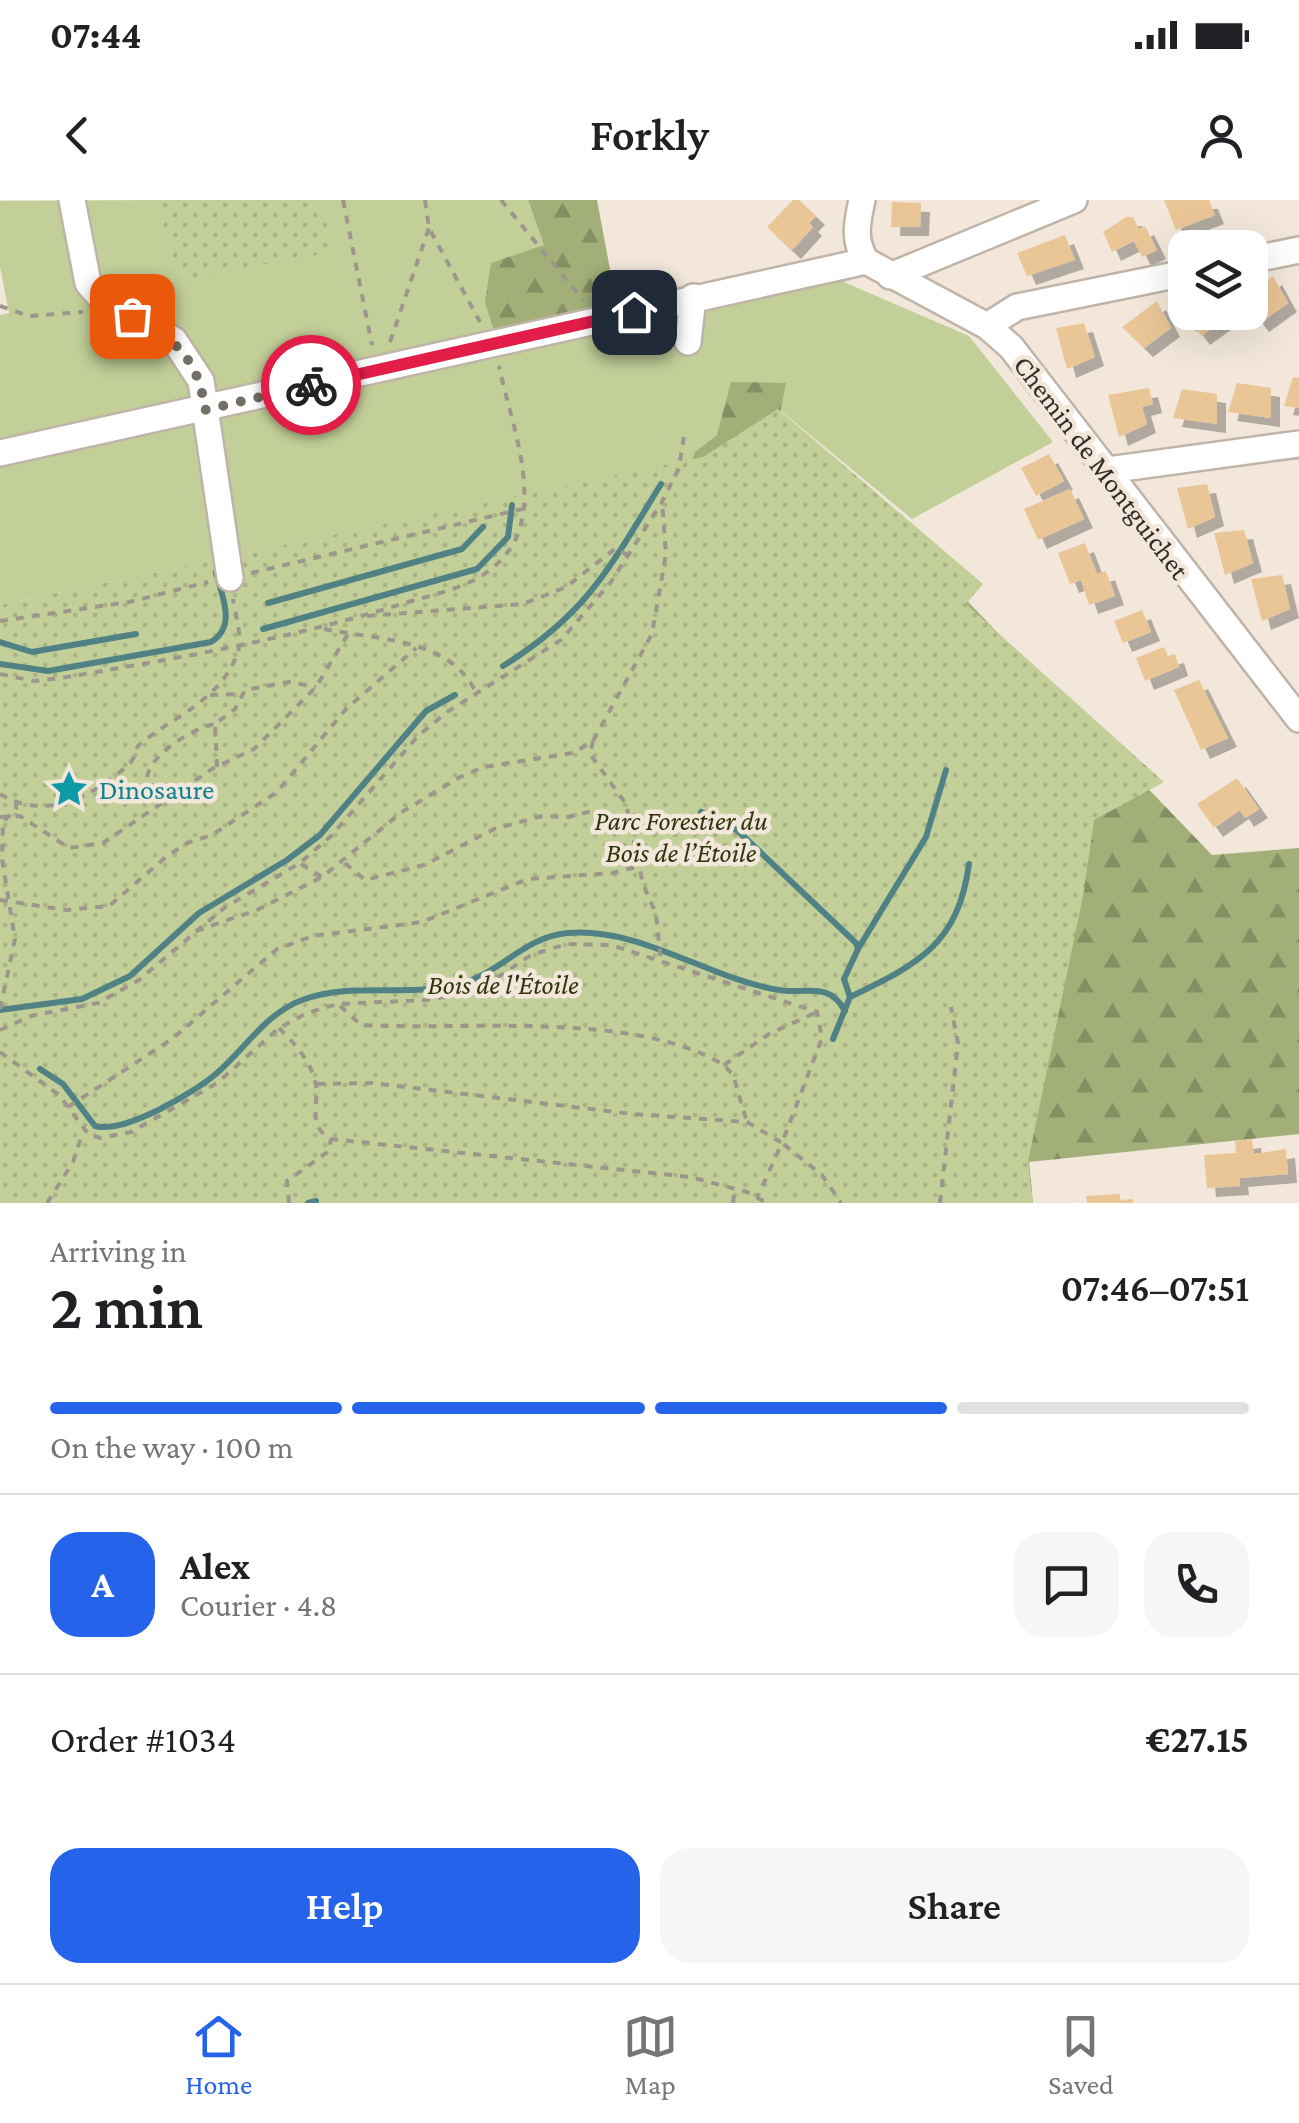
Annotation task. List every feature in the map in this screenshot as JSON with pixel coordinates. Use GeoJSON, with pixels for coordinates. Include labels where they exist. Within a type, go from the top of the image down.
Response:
{"type":"FeatureCollection","features":[{"type":"Feature","properties":{"kind":"street"},"geometry":{"type":"LineString","coordinates":[[72,200],[88,283],[112,304],[156,328],[184,351],[201,381],[230,578]]}},
{"type":"Feature","properties":{"kind":"street"},"geometry":{"type":"LineString","coordinates":[[0,453],[866,261],[858,247],[856,230],[862,200]]}},
{"type":"Feature","properties":{"kind":"street"},"geometry":{"type":"LineString","coordinates":[[890,276],[1074,200]]}},
{"type":"Feature","properties":{"kind":"street"},"geometry":{"type":"LineString","coordinates":[[1268,256],[1299,250]]}},
{"type":"Feature","properties":{"kind":"street","name":"Chemin de Montguichet"},"geometry":{"type":"LineString","coordinates":[[866,261],[987,326],[1011,347],[1299,719]]}},
{"type":"Feature","properties":{"kind":"street"},"geometry":{"type":"LineString","coordinates":[[987,326],[1017,307],[1168,276]]}},
{"type":"Feature","properties":{"kind":"street"},"geometry":{"type":"LineString","coordinates":[[688,342],[693,298]]}},
{"type":"Feature","properties":{"kind":"street"},"geometry":{"type":"LineString","coordinates":[[1108,470],[1299,444]]}},
{"type":"Feature","properties":{"kind":"path"},"geometry":{"type":"LineString","coordinates":[[344,200],[377,369]]}},
{"type":"Feature","properties":{"kind":"path"},"geometry":{"type":"LineString","coordinates":[[0,674],[34,681],[240,647],[362,616],[472,582],[492,570],[512,546],[522,508],[523,485],[494,343],[429,228],[425,200]]}},
{"type":"Feature","properties":{"kind":"path"},"geometry":{"type":"LineString","coordinates":[[500,200],[588,308],[605,319]]}},
{"type":"Feature","properties":{"kind":"path"},"geometry":{"type":"LineString","coordinates":[[377,369],[429,228]]}},
{"type":"Feature","properties":{"kind":"path"},"geometry":{"type":"LineString","coordinates":[[0,306],[30,316],[54,317],[112,304]]}},
{"type":"Feature","properties":{"kind":"path"},"geometry":{"type":"LineString","coordinates":[[0,1017],[1,1027],[115,996],[192,932],[300,863],[331,836],[418,736],[476,693],[561,640],[583,619],[662,502],[679,468],[685,430]]}},
{"type":"Feature","properties":{"kind":"path"},"geometry":{"type":"LineString","coordinates":[[661,962],[656,914],[642,884],[641,866],[627,825],[626,804],[590,754],[593,740],[652,634],[666,554],[662,502]]}},
{"type":"Feature","properties":{"kind":"path"},"geometry":{"type":"LineString","coordinates":[[272,568],[522,508]]}},
{"type":"Feature","properties":{"kind":"path"},"geometry":{"type":"LineString","coordinates":[[362,616],[422,615],[522,604],[566,587],[616,548],[628,556]]}},
{"type":"Feature","properties":{"kind":"path"},"geometry":{"type":"LineString","coordinates":[[0,794],[16,802],[43,807],[83,798],[128,764],[135,747],[198,708],[230,669],[240,647],[230,578]]}},
{"type":"Feature","properties":{"kind":"path"},"geometry":{"type":"LineString","coordinates":[[0,621],[129,602],[201,584]]}},
{"type":"Feature","properties":{"kind":"path"},"geometry":{"type":"LineString","coordinates":[[319,628],[444,653],[466,672],[476,693]]}},
{"type":"Feature","properties":{"kind":"path"},"geometry":{"type":"LineString","coordinates":[[0,817],[20,816],[54,840],[78,850],[103,843],[217,767],[254,748],[316,687],[348,634]]}},
{"type":"Feature","properties":{"kind":"path"},"geometry":{"type":"LineString","coordinates":[[0,900],[88,911],[108,906],[166,857],[188,843],[212,836],[277,792],[346,709],[416,648]]}},
{"type":"Feature","properties":{"kind":"path"},"geometry":{"type":"LineString","coordinates":[[209,695],[240,694],[290,682],[316,687]]}},
{"type":"Feature","properties":{"kind":"path"},"geometry":{"type":"LineString","coordinates":[[170,797],[154,789],[147,778],[152,763],[199,728],[215,724],[235,709],[240,694]]}},
{"type":"Feature","properties":{"kind":"path"},"geometry":{"type":"LineString","coordinates":[[215,724],[217,767]]}},
{"type":"Feature","properties":{"kind":"path"},"geometry":{"type":"LineString","coordinates":[[192,932],[257,910],[322,877],[402,812],[460,777],[527,758],[573,753],[593,740]]}},
{"type":"Feature","properties":{"kind":"path"},"geometry":{"type":"LineString","coordinates":[[0,1009],[15,939],[2,859],[3,822],[16,802]]}},
{"type":"Feature","properties":{"kind":"path"},"geometry":{"type":"LineString","coordinates":[[345,862],[365,880],[424,866],[494,829],[542,816],[568,818],[588,812],[627,825]]}},
{"type":"Feature","properties":{"kind":"path"},"geometry":{"type":"LineString","coordinates":[[300,863],[322,877]]}},
{"type":"Feature","properties":{"kind":"path"},"geometry":{"type":"LineString","coordinates":[[68,1108],[172,1039],[277,948],[314,936],[422,922],[528,879],[612,873],[641,866]]}},
{"type":"Feature","properties":{"kind":"path"},"geometry":{"type":"LineString","coordinates":[[0,1052],[42,1081],[84,1130],[101,1138],[130,1132],[217,1082],[278,1028],[338,1004],[427,1000],[476,991],[530,955],[567,944],[611,945],[817,1012]]}},
{"type":"Feature","properties":{"kind":"path"},"geometry":{"type":"LineString","coordinates":[[338,1004],[361,1025],[576,1029],[643,1037],[724,1065],[733,1074],[747,1122]]}},
{"type":"Feature","properties":{"kind":"path"},"geometry":{"type":"LineString","coordinates":[[940,1203],[958,1043],[951,1007]]}},
{"type":"Feature","properties":{"kind":"path"},"geometry":{"type":"LineString","coordinates":[[724,1065],[770,1034],[817,1012]]}},
{"type":"Feature","properties":{"kind":"path"},"geometry":{"type":"LineString","coordinates":[[758,1198],[822,1038],[817,1012]]}},
{"type":"Feature","properties":{"kind":"path"},"geometry":{"type":"LineString","coordinates":[[278,1028],[309,1065],[317,1084],[314,1119],[322,1134],[331,1139],[619,1167],[735,1188],[768,1203]]}},
{"type":"Feature","properties":{"kind":"path"},"geometry":{"type":"LineString","coordinates":[[317,1084],[372,1083],[633,1114],[747,1122],[822,1174],[842,1203]]}},
{"type":"Feature","properties":{"kind":"path"},"geometry":{"type":"LineString","coordinates":[[46,1203],[73,1162],[84,1130]]}},
{"type":"Feature","properties":{"kind":"path"},"geometry":{"type":"LineString","coordinates":[[289,1203],[287,1181],[329,1151],[331,1139]]}},
{"type":"Feature","properties":{"kind":"path"},"geometry":{"type":"LineString","coordinates":[[733,1203],[735,1188]]}},
{"type":"Feature","properties":{"kind":"green space"},"geometry":{"type":"Polygon","coordinates":[[[157,200],[173,260],[332,252],[322,200],[528,200],[544,245],[494,331],[616,301],[819,263],[846,283],[969,336],[1053,442],[912,519],[780,410],[785,383],[695,452],[692,460],[0,605],[0,315],[9,313],[0,267],[0,201],[157,200]]]}},
{"type":"Feature","properties":{"kind":"green space"},"geometry":{"type":"Polygon","coordinates":[[[157,200],[322,200],[333,252],[184,279],[173,260],[157,200]]]}},
{"type":"Feature","properties":{"kind":"green space"},"geometry":{"type":"Polygon","coordinates":[[[528,200],[597,200],[616,301],[494,331],[485,302],[491,263],[544,245],[528,200]]]}},
{"type":"Feature","properties":{"kind":"green space","name":"Parc Forestier du Bois de l’Étoile"},"geometry":{"type":"Polygon","coordinates":[[[731,382],[786,383],[713,750],[948,581],[1212,855],[1299,848],[1299,1134],[1029,1162],[1033,1203],[0,1203],[0,1097],[689,467],[695,452],[717,435],[731,382]]]}},
{"type":"Feature","properties":{"kind":"green space","name":"Parc Forestier du Bois de l’Étoile"},"geometry":{"type":"Polygon","coordinates":[[[778,409],[983,584],[966,604],[1164,782],[1094,820],[1084,891],[1028,1162],[1033,1203],[0,1203],[0,605],[703,457],[778,409]]]}},
{"type":"Feature","properties":{"kind":"building"},"geometry":{"type":"Polygon","coordinates":[[[793,200],[799,200],[816,216],[809,223],[813,227],[792,250],[767,227],[793,200]]]}},
{"type":"Feature","properties":{"kind":"building"},"geometry":{"type":"Polygon","coordinates":[[[1164,200],[1209,200],[1215,215],[1176,230],[1164,200]]]}},
{"type":"Feature","properties":{"kind":"building"},"geometry":{"type":"Polygon","coordinates":[[[892,202],[921,203],[920,227],[891,227],[892,202]]]}},
{"type":"Feature","properties":{"kind":"building"},"geometry":{"type":"Polygon","coordinates":[[[1126,217],[1133,217],[1139,229],[1145,226],[1157,250],[1142,257],[1134,241],[1112,252],[1103,232],[1126,217]]]}},
{"type":"Feature","properties":{"kind":"building"},"geometry":{"type":"Polygon","coordinates":[[[1065,235],[1075,260],[1027,276],[1017,253],[1065,235]]]}},
{"type":"Feature","properties":{"kind":"building"},"geometry":{"type":"Polygon","coordinates":[[[1273,276],[1288,303],[1268,317],[1268,280],[1273,276]]]}},
{"type":"Feature","properties":{"kind":"building"},"geometry":{"type":"Polygon","coordinates":[[[1157,301],[1168,330],[1144,348],[1122,327],[1157,301]]]}},
{"type":"Feature","properties":{"kind":"building"},"geometry":{"type":"Polygon","coordinates":[[[1084,323],[1095,357],[1067,369],[1056,328],[1084,323]]]}},
{"type":"Feature","properties":{"kind":"building"},"geometry":{"type":"Polygon","coordinates":[[[1293,377],[1299,378],[1299,408],[1284,406],[1293,377]]]}},
{"type":"Feature","properties":{"kind":"building"},"geometry":{"type":"Polygon","coordinates":[[[1237,383],[1271,388],[1271,418],[1228,412],[1237,383]]]}},
{"type":"Feature","properties":{"kind":"building"},"geometry":{"type":"Polygon","coordinates":[[[1149,388],[1153,404],[1142,407],[1147,424],[1119,437],[1108,395],[1149,388]]]}},
{"type":"Feature","properties":{"kind":"building"},"geometry":{"type":"Polygon","coordinates":[[[1182,389],[1217,394],[1217,424],[1173,418],[1182,389]]]}},
{"type":"Feature","properties":{"kind":"building"},"geometry":{"type":"Polygon","coordinates":[[[1049,454],[1064,481],[1036,496],[1021,468],[1049,454]]]}},
{"type":"Feature","properties":{"kind":"building"},"geometry":{"type":"Polygon","coordinates":[[[1207,484],[1215,517],[1188,529],[1177,488],[1207,484]]]}},
{"type":"Feature","properties":{"kind":"building"},"geometry":{"type":"Polygon","coordinates":[[[1070,489],[1084,519],[1038,540],[1024,509],[1070,489]]]}},
{"type":"Feature","properties":{"kind":"building"},"geometry":{"type":"Polygon","coordinates":[[[1244,530],[1253,563],[1225,575],[1214,533],[1244,530]]]}},
{"type":"Feature","properties":{"kind":"building"},"geometry":{"type":"Polygon","coordinates":[[[1085,543],[1097,574],[1106,571],[1115,596],[1089,605],[1081,580],[1070,584],[1058,553],[1085,543]]]}},
{"type":"Feature","properties":{"kind":"building"},"geometry":{"type":"Polygon","coordinates":[[[1282,575],[1290,609],[1262,621],[1251,579],[1282,575]]]}},
{"type":"Feature","properties":{"kind":"building"},"geometry":{"type":"Polygon","coordinates":[[[1142,610],[1151,632],[1123,643],[1114,621],[1142,610]]]}},
{"type":"Feature","properties":{"kind":"building"},"geometry":{"type":"Polygon","coordinates":[[[1164,647],[1168,656],[1175,654],[1179,667],[1145,681],[1136,658],[1164,647]]]}},
{"type":"Feature","properties":{"kind":"building"},"geometry":{"type":"Polygon","coordinates":[[[1199,680],[1228,738],[1201,750],[1174,690],[1199,680]]]}},
{"type":"Feature","properties":{"kind":"building"},"geometry":{"type":"Polygon","coordinates":[[[1237,778],[1259,809],[1245,818],[1240,810],[1214,828],[1197,804],[1237,778]]]}},
{"type":"Feature","properties":{"kind":"building"},"geometry":{"type":"Polygon","coordinates":[[[1252,1139],[1254,1154],[1286,1149],[1288,1174],[1239,1178],[1240,1186],[1207,1188],[1204,1155],[1236,1153],[1235,1141],[1252,1139]]]}},
{"type":"Feature","properties":{"kind":"building"},"geometry":{"type":"Polygon","coordinates":[[[1120,1194],[1120,1200],[1133,1199],[1133,1203],[1087,1203],[1086,1196],[1120,1194]]]}},
{"type":"Feature","properties":{"kind":"waterway"},"geometry":{"type":"LineString","coordinates":[[503,666],[577,607],[611,564],[661,484]]}},
{"type":"Feature","properties":{"kind":"waterway"},"geometry":{"type":"LineString","coordinates":[[263,629],[477,569],[508,537],[512,505]]}},
{"type":"Feature","properties":{"kind":"waterway"},"geometry":{"type":"LineString","coordinates":[[268,603],[462,549],[483,527]]}},
{"type":"Feature","properties":{"kind":"waterway"},"geometry":{"type":"LineString","coordinates":[[0,664],[48,671],[211,642],[224,628],[226,619],[216,572]]}},
{"type":"Feature","properties":{"kind":"waterway"},"geometry":{"type":"LineString","coordinates":[[0,642],[32,652],[136,634]]}},
{"type":"Feature","properties":{"kind":"waterway"},"geometry":{"type":"LineString","coordinates":[[0,1010],[82,999],[130,976],[199,913],[287,860],[320,835],[426,711],[455,695]]}},
{"type":"Feature","properties":{"kind":"waterway"},"geometry":{"type":"LineString","coordinates":[[858,949],[926,837],[946,770]]}},
{"type":"Feature","properties":{"kind":"waterway"},"geometry":{"type":"LineString","coordinates":[[701,812],[738,831],[856,943],[858,949],[844,979],[850,997],[833,1039]]}},
{"type":"Feature","properties":{"kind":"waterway"},"geometry":{"type":"LineString","coordinates":[[850,997],[896,974],[931,949],[955,914],[969,864]]}},
{"type":"Feature","properties":{"kind":"waterway"},"geometry":{"type":"LineString","coordinates":[[40,1069],[63,1084],[95,1126],[123,1124],[176,1101],[206,1081],[266,1023],[302,1000],[341,991],[421,990],[460,984],[539,941],[568,933],[595,933],[648,945],[727,976],[779,990],[824,992],[845,1011]]}},
{"type":"Feature","properties":{"kind":"waterway"},"geometry":{"type":"LineString","coordinates":[[308,1203],[316,1201]]}},
{"type":"Feature","properties":{"kind":"way so far"},"geometry":{"type":"LineString","coordinates":[[132,316],[174,340],[184,351],[201,381],[205,410],[311,385]]}},
{"type":"Feature","properties":{"kind":"place","name":"Dinosaure"},"geometry":{"type":"Point","coordinates":[69,789]}},
{"type":"Feature","properties":{"kind":"route"},"geometry":{"type":"LineString","coordinates":[[311,385],[634,312]]}},
{"type":"Feature","properties":{"kind":"park label","name":"Bois de l'Étoile"},"geometry":{"type":"Point","coordinates":[503,984]}}]}
